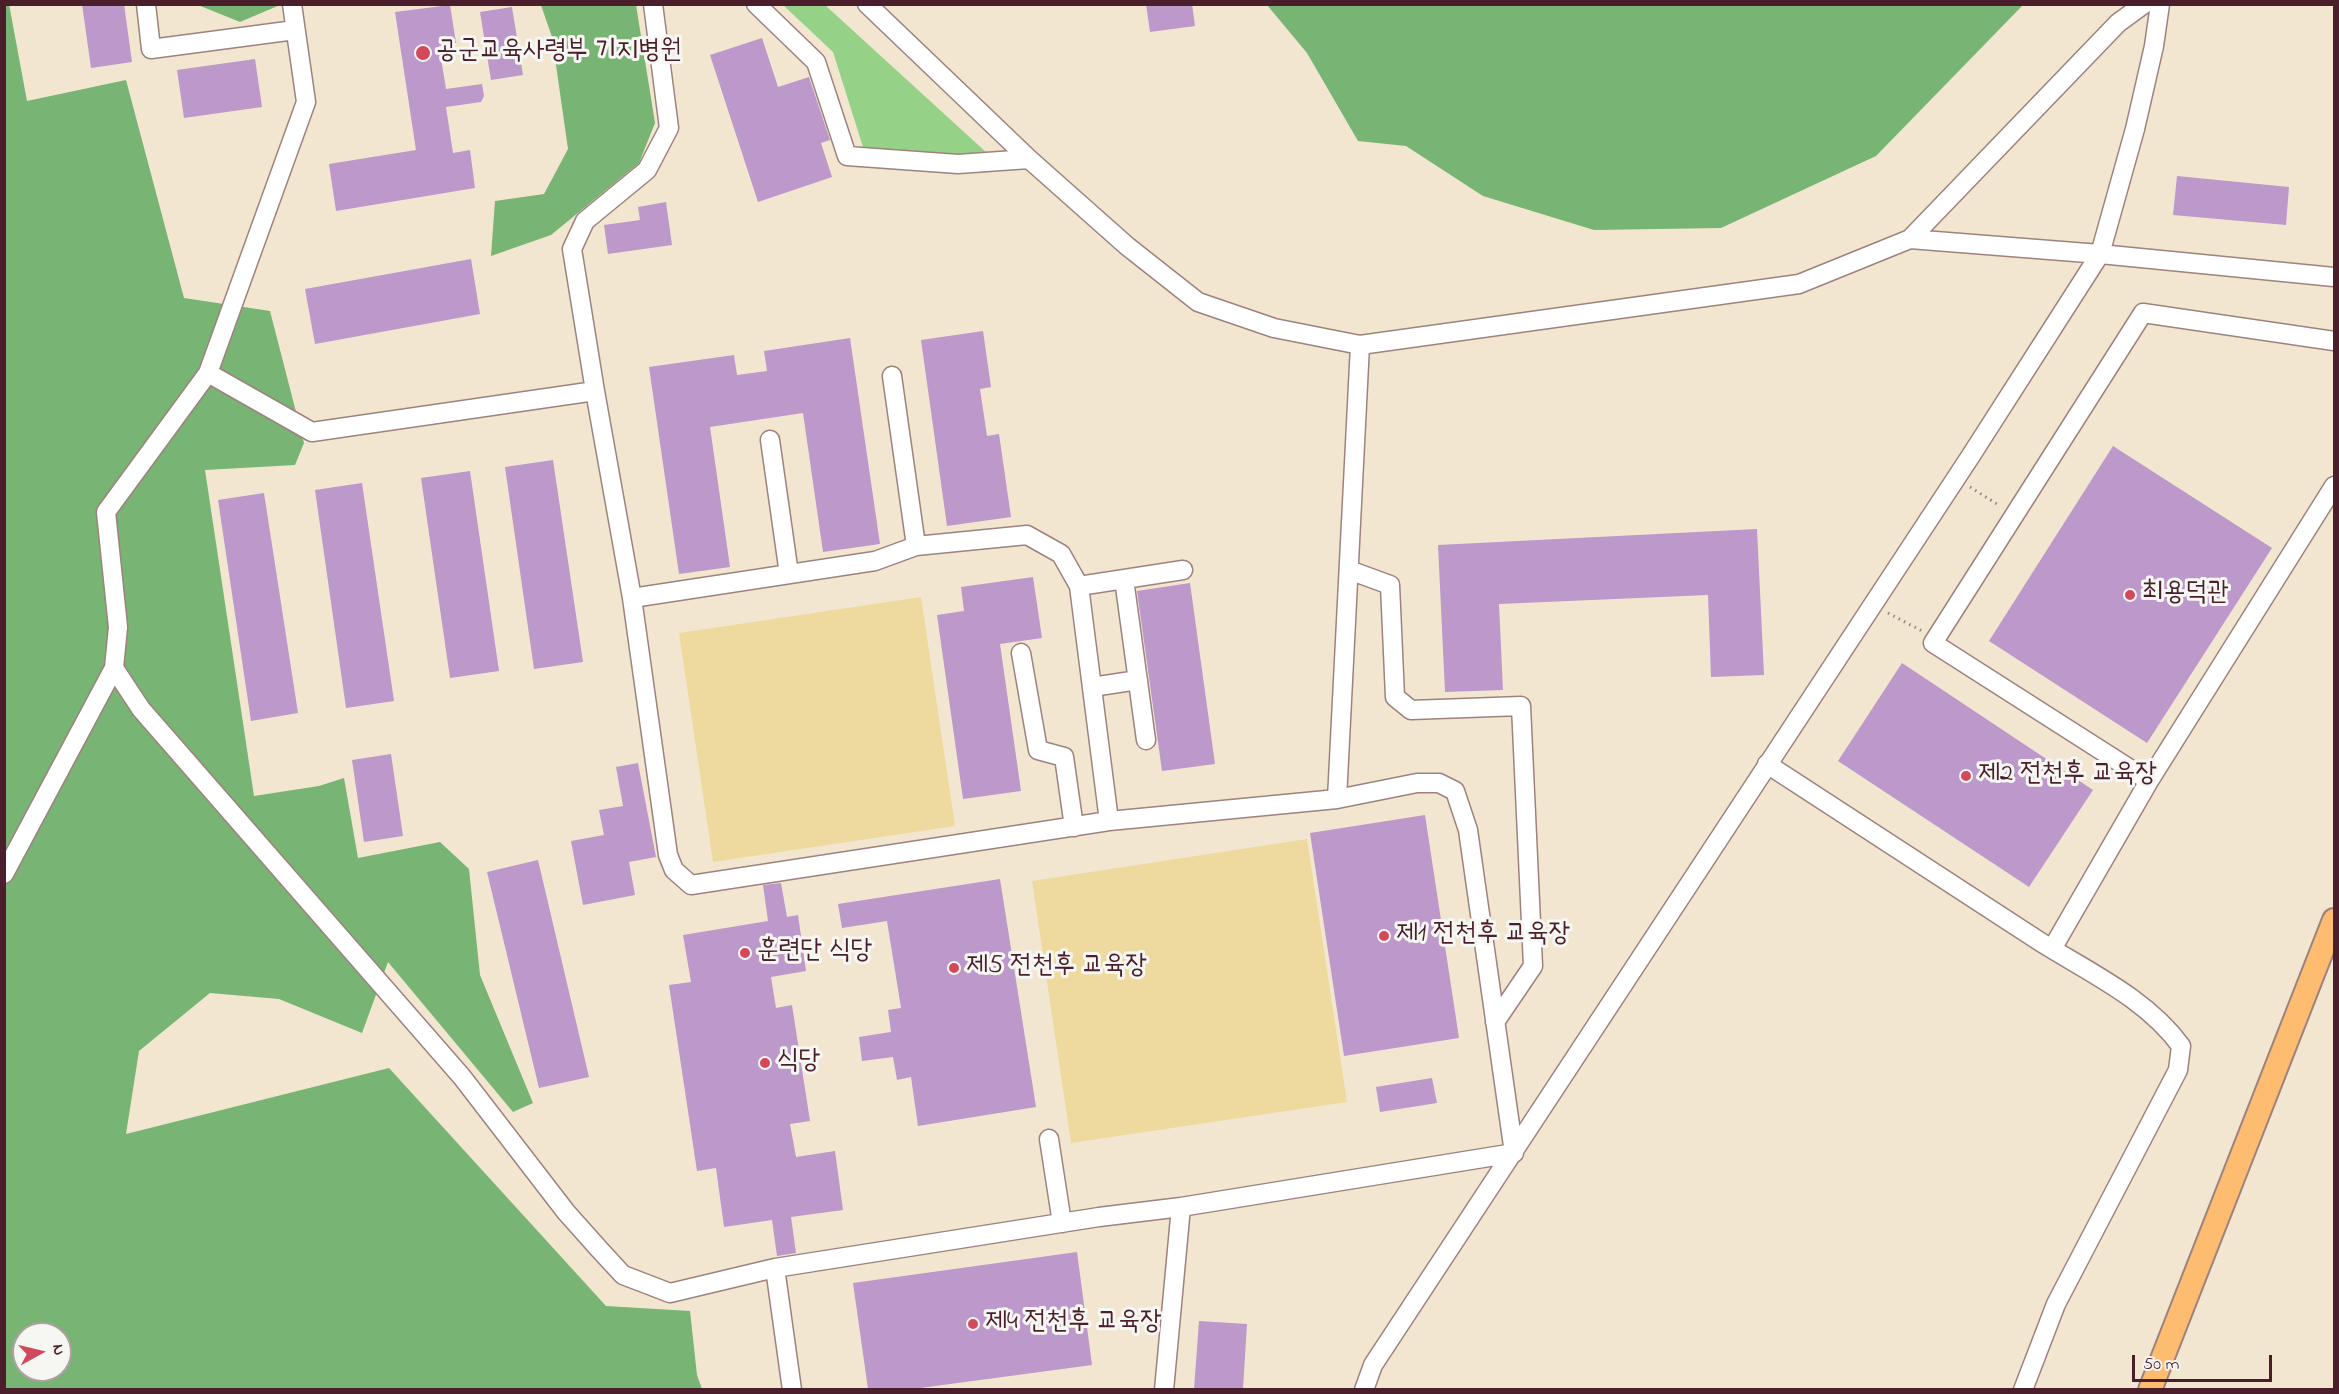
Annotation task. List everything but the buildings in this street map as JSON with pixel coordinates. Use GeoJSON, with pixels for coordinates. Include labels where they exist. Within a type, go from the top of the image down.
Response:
{"type":"FeatureCollection","features":[{"type":"Feature","properties":{"kind":"main road"},"geometry":{"type":"LineString","coordinates":[[2150,1389],[2334,920]]}},
{"type":"Feature","properties":{"kind":"street"},"geometry":{"type":"LineString","coordinates":[[146,4],[151,49],[295,30]]}},
{"type":"Feature","properties":{"kind":"street"},"geometry":{"type":"LineString","coordinates":[[4,873],[114,668],[118,627],[106,512],[208,373],[306,102],[292,4]]}},
{"type":"Feature","properties":{"kind":"street"},"geometry":{"type":"LineString","coordinates":[[653,4],[669,128],[647,170],[585,221],[572,249],[632,598],[668,855],[675,870],[691,885],[1109,821],[1337,799],[1417,783],[1439,783],[1455,791],[1468,830],[1514,1153]]}},
{"type":"Feature","properties":{"kind":"street"},"geometry":{"type":"LineString","coordinates":[[756,4],[816,62],[847,156],[958,164],[1029,159]]}},
{"type":"Feature","properties":{"kind":"street"},"geometry":{"type":"LineString","coordinates":[[867,4],[1029,159],[1127,246],[1198,302],[1274,328],[1360,345],[1799,284],[1910,239],[2118,23],[2144,4]]}},
{"type":"Feature","properties":{"kind":"street"},"geometry":{"type":"LineString","coordinates":[[1364,1389],[1373,1365],[1956,478],[2100,254],[2136,129],[2154,46],[2160,4]]}},
{"type":"Feature","properties":{"kind":"street"},"geometry":{"type":"LineString","coordinates":[[1910,239],[2100,254],[2334,278]]}},
{"type":"Feature","properties":{"kind":"street"},"geometry":{"type":"LineString","coordinates":[[2149,781],[1932,643],[2143,313],[2334,341]]}},
{"type":"Feature","properties":{"kind":"street"},"geometry":{"type":"LineString","coordinates":[[1337,799],[1360,345]]}},
{"type":"Feature","properties":{"kind":"street"},"geometry":{"type":"LineString","coordinates":[[208,373],[312,432],[595,391]]}},
{"type":"Feature","properties":{"kind":"street"},"geometry":{"type":"LineString","coordinates":[[892,376],[916,546]]}},
{"type":"Feature","properties":{"kind":"street"},"geometry":{"type":"LineString","coordinates":[[770,440],[789,574]]}},
{"type":"Feature","properties":{"kind":"street"},"geometry":{"type":"LineString","coordinates":[[2052,949],[2149,781],[2334,486]]}},
{"type":"Feature","properties":{"kind":"street"},"geometry":{"type":"LineString","coordinates":[[632,598],[875,561],[916,546],[1027,535],[1061,554],[1079,586],[1109,821]]}},
{"type":"Feature","properties":{"kind":"street"},"geometry":{"type":"LineString","coordinates":[[1079,586],[1183,570]]}},
{"type":"Feature","properties":{"kind":"street"},"geometry":{"type":"LineString","coordinates":[[1348,570],[1390,585],[1395,697],[1411,710],[1521,706],[1533,966],[1495,1022]]}},
{"type":"Feature","properties":{"kind":"street"},"geometry":{"type":"LineString","coordinates":[[1124,579],[1146,740]]}},
{"type":"Feature","properties":{"kind":"street"},"geometry":{"type":"LineString","coordinates":[[1021,653],[1038,750],[1064,757],[1074,826]]}},
{"type":"Feature","properties":{"kind":"street"},"geometry":{"type":"LineString","coordinates":[[114,668],[141,708],[462,1077],[566,1212],[623,1275],[670,1293],[775,1268],[1062,1223],[1181,1207],[1514,1153]]}},
{"type":"Feature","properties":{"kind":"street"},"geometry":{"type":"LineString","coordinates":[[1092,687],[1138,680]]}},
{"type":"Feature","properties":{"kind":"street"},"geometry":{"type":"LineString","coordinates":[[1767,764],[2139,1003],[2167,1026],[2181,1046],[2178,1070],[2056,1304],[2023,1389]]}},
{"type":"Feature","properties":{"kind":"street"},"geometry":{"type":"LineString","coordinates":[[1049,1139],[1062,1223]]}},
{"type":"Feature","properties":{"kind":"street"},"geometry":{"type":"LineString","coordinates":[[1164,1389],[1181,1207]]}},
{"type":"Feature","properties":{"kind":"street"},"geometry":{"type":"LineString","coordinates":[[775,1268],[792,1389]]}},
{"type":"Feature","properties":{"kind":"path"},"geometry":{"type":"LineString","coordinates":[[1956,478],[2014,515]]}},
{"type":"Feature","properties":{"kind":"path"},"geometry":{"type":"LineString","coordinates":[[1873,604],[1935,639]]}},
{"type":"Feature","properties":{"kind":"green space"},"geometry":{"type":"Polygon","coordinates":[[[9,4],[27,101],[126,80],[184,298],[270,311],[304,443],[295,465],[205,470],[254,796],[319,786],[344,778],[358,858],[440,842],[469,869],[480,975],[533,1103],[513,1112],[388,962],[362,1033],[279,999],[210,993],[139,1051],[126,1134],[389,1068],[606,1306],[690,1311],[697,1375],[702,1389],[5,1390],[4,5],[9,4]]]}},
{"type":"Feature","properties":{"kind":"green space"},"geometry":{"type":"Polygon","coordinates":[[[198,5],[280,5],[240,22],[198,5]]]}},
{"type":"Feature","properties":{"kind":"green space"},"geometry":{"type":"Polygon","coordinates":[[[541,5],[636,5],[655,123],[639,163],[551,235],[491,256],[495,201],[544,194],[568,149],[552,37],[541,5]]]}},
{"type":"Feature","properties":{"kind":"green space"},"geometry":{"type":"Polygon","coordinates":[[[783,5],[825,5],[987,153],[944,155],[863,147],[833,52],[783,5]]]}},
{"type":"Feature","properties":{"kind":"green space"},"geometry":{"type":"Polygon","coordinates":[[[1267,5],[2023,5],[1876,156],[1721,228],[1594,230],[1483,196],[1406,146],[1358,141],[1307,53],[1267,5]]]}},
{"type":"Feature","properties":{"kind":"sand"},"geometry":{"type":"Polygon","coordinates":[[[921,597],[955,826],[713,862],[679,633],[921,597]]]}},
{"type":"Feature","properties":{"kind":"sand"},"geometry":{"type":"Polygon","coordinates":[[[1307,839],[1347,1102],[1071,1143],[1032,881],[1307,839]]]}},
{"type":"Feature","properties":{"kind":"place","name":"공군교육사령부 기지병원"},"geometry":{"type":"Point","coordinates":[423,53]}},
{"type":"Feature","properties":{"kind":"place","name":"최용덕관"},"geometry":{"type":"Point","coordinates":[2130,595]}},
{"type":"Feature","properties":{"kind":"place","name":"제2 전천후 교육장"},"geometry":{"type":"Point","coordinates":[1966,776]}},
{"type":"Feature","properties":{"kind":"place","name":"제1 전천후 교육장"},"geometry":{"type":"Point","coordinates":[1384,936]}},
{"type":"Feature","properties":{"kind":"place","name":"훈련단 식당"},"geometry":{"type":"Point","coordinates":[745,953]}},
{"type":"Feature","properties":{"kind":"place","name":"제5 전천후 교육장"},"geometry":{"type":"Point","coordinates":[954,968]}},
{"type":"Feature","properties":{"kind":"place","name":"식당"},"geometry":{"type":"Point","coordinates":[765,1063]}},
{"type":"Feature","properties":{"kind":"place","name":"제4 전천후 교육장"},"geometry":{"type":"Point","coordinates":[973,1324]}}]}
